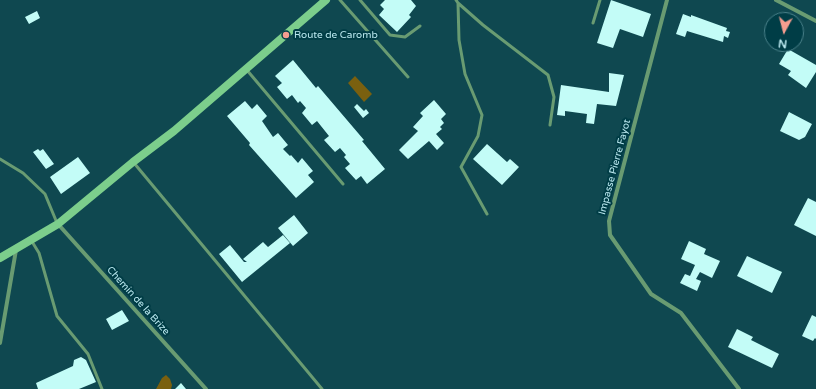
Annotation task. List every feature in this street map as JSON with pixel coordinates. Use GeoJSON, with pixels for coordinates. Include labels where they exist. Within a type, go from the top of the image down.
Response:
{"type":"FeatureCollection","features":[{"type":"Feature","properties":{"kind":"main road"},"geometry":{"type":"LineString","coordinates":[[0,258],[58,224],[133,162],[174,131],[326,0]]}},
{"type":"Feature","properties":{"kind":"street","name":"Impasse Pierre Fayot"},"geometry":{"type":"LineString","coordinates":[[668,0],[609,221],[610,235],[651,294],[681,313],[739,389]]}},
{"type":"Feature","properties":{"kind":"street"},"geometry":{"type":"LineString","coordinates":[[776,0],[816,21]]}},
{"type":"Feature","properties":{"kind":"street","name":"Chemin de la Brize"},"geometry":{"type":"LineString","coordinates":[[58,224],[206,389]]}},
{"type":"Feature","properties":{"kind":"street"},"geometry":{"type":"LineString","coordinates":[[0,343],[16,249]]}},
{"type":"Feature","properties":{"kind":"lane"},"geometry":{"type":"LineString","coordinates":[[340,0],[408,76]]}},
{"type":"Feature","properties":{"kind":"lane"},"geometry":{"type":"LineString","coordinates":[[360,0],[390,36],[405,37],[420,26]]}},
{"type":"Feature","properties":{"kind":"lane"},"geometry":{"type":"LineString","coordinates":[[593,23],[600,0]]}},
{"type":"Feature","properties":{"kind":"lane"},"geometry":{"type":"LineString","coordinates":[[457,1],[483,25],[548,75],[554,97],[550,125]]}},
{"type":"Feature","properties":{"kind":"lane"},"geometry":{"type":"LineString","coordinates":[[457,1],[459,40],[465,74],[482,115],[478,136],[461,168],[487,214]]}},
{"type":"Feature","properties":{"kind":"lane"},"geometry":{"type":"LineString","coordinates":[[246,69],[343,184]]}},
{"type":"Feature","properties":{"kind":"lane"},"geometry":{"type":"LineString","coordinates":[[0,160],[23,173],[45,194],[58,224]]}},
{"type":"Feature","properties":{"kind":"lane"},"geometry":{"type":"LineString","coordinates":[[133,162],[322,389]]}},
{"type":"Feature","properties":{"kind":"lane"},"geometry":{"type":"LineString","coordinates":[[31,240],[39,253],[57,316],[88,354],[102,389]]}},
{"type":"Feature","properties":{"kind":"shaded area"},"geometry":{"type":"Polygon","coordinates":[[[355,76],[372,94],[364,102],[348,83],[355,76]]]}},
{"type":"Feature","properties":{"kind":"shaded area"},"geometry":{"type":"Polygon","coordinates":[[[166,375],[170,379],[172,385],[171,389],[156,389],[162,378],[166,375]]]}},
{"type":"Feature","properties":{"kind":"building"},"geometry":{"type":"Polygon","coordinates":[[[385,0],[411,0],[416,6],[409,15],[411,17],[397,32],[379,15],[384,9],[380,5],[385,0]]]}},
{"type":"Feature","properties":{"kind":"building"},"geometry":{"type":"Polygon","coordinates":[[[611,0],[651,14],[643,37],[620,29],[613,48],[597,43],[611,0]]]}},
{"type":"Feature","properties":{"kind":"building"},"geometry":{"type":"Polygon","coordinates":[[[37,11],[40,18],[29,24],[25,17],[37,11]]]}},
{"type":"Feature","properties":{"kind":"building"},"geometry":{"type":"Polygon","coordinates":[[[683,14],[691,17],[691,15],[727,28],[726,31],[730,32],[728,38],[724,36],[723,42],[687,31],[685,37],[676,34],[683,14]]]}},
{"type":"Feature","properties":{"kind":"building"},"geometry":{"type":"Polygon","coordinates":[[[786,52],[793,52],[816,65],[816,72],[806,88],[788,75],[791,71],[779,64],[786,52]]]}},
{"type":"Feature","properties":{"kind":"building"},"geometry":{"type":"Polygon","coordinates":[[[293,60],[316,88],[318,86],[364,140],[362,141],[385,169],[367,184],[361,176],[356,180],[345,168],[350,164],[344,157],[346,155],[340,148],[335,152],[324,140],[329,136],[317,121],[312,125],[302,113],[306,108],[300,101],[298,103],[292,95],[287,99],[277,87],[282,83],[275,76],[293,60]]]}},
{"type":"Feature","properties":{"kind":"building"},"geometry":{"type":"Polygon","coordinates":[[[609,73],[624,75],[616,106],[597,104],[594,124],[586,123],[587,114],[565,111],[565,116],[557,115],[561,85],[609,92],[609,73]]]}},
{"type":"Feature","properties":{"kind":"building"},"geometry":{"type":"Polygon","coordinates":[[[434,100],[446,114],[441,119],[444,123],[440,127],[442,129],[436,134],[444,143],[437,150],[429,141],[408,159],[399,150],[418,131],[413,127],[423,116],[420,113],[434,100]]]}},
{"type":"Feature","properties":{"kind":"building"},"geometry":{"type":"Polygon","coordinates":[[[245,101],[252,109],[257,104],[267,116],[262,121],[273,137],[278,133],[288,145],[283,149],[298,163],[302,158],[313,171],[308,175],[314,182],[296,198],[249,145],[250,143],[227,116],[245,101]]]}},
{"type":"Feature","properties":{"kind":"building"},"geometry":{"type":"Polygon","coordinates":[[[357,104],[364,111],[366,109],[369,113],[363,118],[354,107],[357,104]]]}},
{"type":"Feature","properties":{"kind":"building"},"geometry":{"type":"Polygon","coordinates":[[[789,112],[812,124],[805,137],[799,140],[780,131],[789,112]]]}},
{"type":"Feature","properties":{"kind":"building"},"geometry":{"type":"Polygon","coordinates":[[[487,144],[507,162],[510,159],[519,167],[502,185],[473,159],[487,144]]]}},
{"type":"Feature","properties":{"kind":"building"},"geometry":{"type":"Polygon","coordinates":[[[38,149],[40,151],[43,149],[54,164],[46,169],[33,152],[38,149]]]}},
{"type":"Feature","properties":{"kind":"building"},"geometry":{"type":"Polygon","coordinates":[[[78,157],[90,173],[61,194],[50,177],[78,157]]]}},
{"type":"Feature","properties":{"kind":"building"},"geometry":{"type":"Polygon","coordinates":[[[808,198],[816,202],[816,236],[794,225],[808,198]]]}},
{"type":"Feature","properties":{"kind":"building"},"geometry":{"type":"Polygon","coordinates":[[[294,215],[308,233],[293,246],[278,228],[294,215]]]}},
{"type":"Feature","properties":{"kind":"building"},"geometry":{"type":"Polygon","coordinates":[[[283,235],[290,243],[242,282],[219,254],[230,245],[244,262],[247,262],[243,259],[263,242],[268,247],[283,235]]]}},
{"type":"Feature","properties":{"kind":"building"},"geometry":{"type":"Polygon","coordinates":[[[689,241],[706,249],[704,254],[720,261],[712,278],[700,272],[696,279],[701,281],[697,291],[680,283],[685,274],[690,276],[695,265],[681,259],[689,241]]]}},
{"type":"Feature","properties":{"kind":"building"},"geometry":{"type":"Polygon","coordinates":[[[747,256],[782,272],[772,293],[737,276],[747,256]]]}},
{"type":"Feature","properties":{"kind":"building"},"geometry":{"type":"Polygon","coordinates":[[[122,310],[129,321],[112,330],[106,319],[122,310]]]}},
{"type":"Feature","properties":{"kind":"building"},"geometry":{"type":"Polygon","coordinates":[[[812,315],[816,317],[816,339],[815,338],[813,341],[802,336],[812,315]]]}},
{"type":"Feature","properties":{"kind":"building"},"geometry":{"type":"Polygon","coordinates":[[[737,329],[753,337],[751,340],[779,354],[772,368],[728,347],[737,329]]]}},
{"type":"Feature","properties":{"kind":"building"},"geometry":{"type":"Polygon","coordinates":[[[81,357],[86,360],[96,382],[79,389],[38,389],[36,383],[73,366],[74,360],[81,357]]]}},
{"type":"Feature","properties":{"kind":"building"},"geometry":{"type":"Polygon","coordinates":[[[181,383],[186,389],[175,389],[181,383]]]}},
{"type":"Feature","properties":{"kind":"place","name":"Route de Caromb"},"geometry":{"type":"Point","coordinates":[286,35]}}]}
